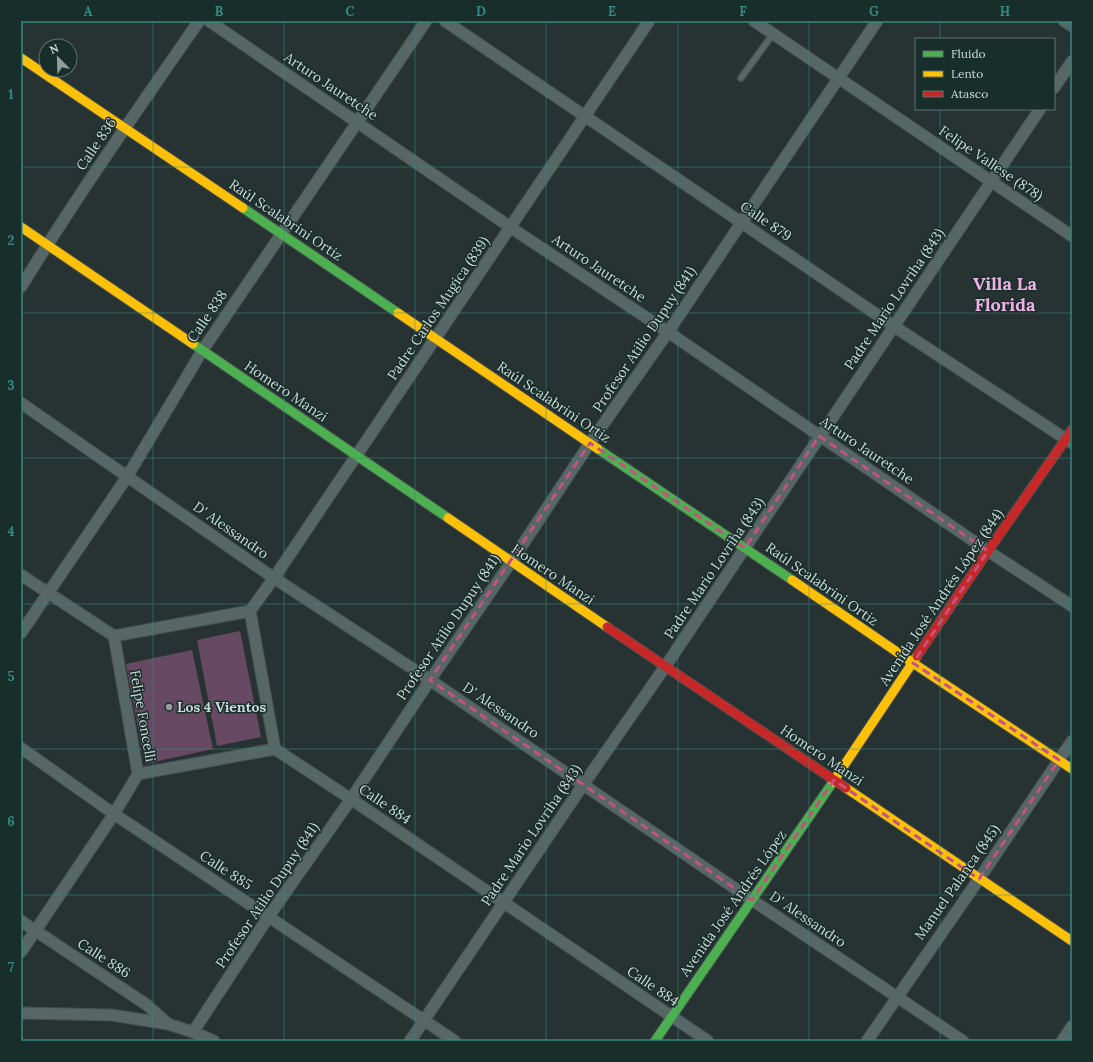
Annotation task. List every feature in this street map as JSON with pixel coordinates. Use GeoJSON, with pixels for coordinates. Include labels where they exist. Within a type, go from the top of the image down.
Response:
{"type":"FeatureCollection","features":[{"type":"Feature","properties":{"kind":"street","name":"Calle 836"},"geometry":{"type":"LineString","coordinates":[[21,287],[125,127],[199,21]]}},
{"type":"Feature","properties":{"kind":"street","name":"Arturo Jauretche"},"geometry":{"type":"LineString","coordinates":[[209,21],[510,227],[668,332],[988,551],[1072,606]]}},
{"type":"Feature","properties":{"kind":"street","name":"Calle 838"},"geometry":{"type":"LineString","coordinates":[[21,633],[127,477],[202,351],[356,121],[426,21]]}},
{"type":"Feature","properties":{"kind":"street","name":"Calle 879"},"geometry":{"type":"LineString","coordinates":[[445,21],[895,327],[1070,437]]}},
{"type":"Feature","properties":{"kind":"street","name":"Padre Carlos Mugica (839)"},"geometry":{"type":"LineString","coordinates":[[250,611],[436,339],[649,21]]}},
{"type":"Feature","properties":{"kind":"street","name":"Felipe Vallese (878)"},"geometry":{"type":"LineString","coordinates":[[754,21],[1072,236]]}},
{"type":"Feature","properties":{"kind":"street","name":"Profesor Atilio Dupuy (841)"},"geometry":{"type":"LineString","coordinates":[[194,1032],[269,916],[351,799],[590,443],[668,332],[877,21]]}},
{"type":"Feature","properties":{"kind":"street"},"geometry":{"type":"LineString","coordinates":[[1064,21],[1072,26]]}},
{"type":"Feature","properties":{"kind":"street","name":"Raúl Scalabrini Ortiz"},"geometry":{"type":"LineString","coordinates":[[21,58],[125,127],[913,663],[1072,769]]}},
{"type":"Feature","properties":{"kind":"street"},"geometry":{"type":"LineString","coordinates":[[1055,86],[1072,61]]}},
{"type":"Feature","properties":{"kind":"street","name":"Padre Mario Lovriha (843)"},"geometry":{"type":"LineString","coordinates":[[410,1041],[583,785],[665,667],[819,436],[895,327],[1039,110]]}},
{"type":"Feature","properties":{"kind":"street","name":"Homero Manzi"},"geometry":{"type":"LineString","coordinates":[[21,228],[357,455],[665,667],[1072,940]]}},
{"type":"Feature","properties":{"kind":"street","name":"D' Alessandro"},"geometry":{"type":"LineString","coordinates":[[21,404],[274,578],[430,680],[752,900],[964,1041]]}},
{"type":"Feature","properties":{"kind":"street","name":"Avenida José Andrés López (844)"},"geometry":{"type":"LineString","coordinates":[[834,780],[988,551],[1070,437]]}},
{"type":"Feature","properties":{"kind":"street"},"geometry":{"type":"LineString","coordinates":[[21,575],[114,636],[250,611],[274,749]]}},
{"type":"Feature","properties":{"kind":"street","name":"Felipe Foncelli"},"geometry":{"type":"LineString","coordinates":[[114,636],[138,774],[274,749]]}},
{"type":"Feature","properties":{"kind":"street","name":"Manuel Palanca (845)"},"geometry":{"type":"LineString","coordinates":[[867,1041],[979,879],[1072,740]]}},
{"type":"Feature","properties":{"kind":"street","name":"Calle 885"},"geometry":{"type":"LineString","coordinates":[[21,748],[114,814],[455,1041]]}},
{"type":"Feature","properties":{"kind":"street","name":"Calle 884"},"geometry":{"type":"LineString","coordinates":[[274,749],[351,799],[708,1041]]}},
{"type":"Feature","properties":{"kind":"street"},"geometry":{"type":"LineString","coordinates":[[21,952],[114,814],[138,774]]}},
{"type":"Feature","properties":{"kind":"street","name":"Avenida José Andrés López"},"geometry":{"type":"LineString","coordinates":[[655,1041],[834,780]]}},
{"type":"Feature","properties":{"kind":"street","name":"Calle 886"},"geometry":{"type":"LineString","coordinates":[[21,921],[147,1005],[168,1024]]}},
{"type":"Feature","properties":{"kind":"street"},"geometry":{"type":"LineString","coordinates":[[21,1013],[112,1015],[168,1024],[194,1032],[214,1041]]}},
{"type":"Feature","properties":{"kind":"street"},"geometry":{"type":"LineString","coordinates":[[1062,1041],[1072,1026]]}},
{"type":"Feature","properties":{"kind":"lane"},"geometry":{"type":"LineString","coordinates":[[741,78],[773,34]]}},
{"type":"Feature","properties":{"kind":"highlighted area"},"geometry":{"type":"Polygon","coordinates":[[[819,436],[988,551],[913,663],[1059,760],[979,879],[834,780],[752,900],[430,680],[590,443],[745,548],[819,436]]]}},
{"type":"Feature","properties":{"kind":"shaded area"},"geometry":{"type":"Polygon","coordinates":[[[240,631],[261,737],[217,746],[197,640],[240,631]]]}},
{"type":"Feature","properties":{"kind":"shaded area","name":"Los 4 Vientos"},"geometry":{"type":"Polygon","coordinates":[[[192,650],[213,749],[145,764],[126,664],[192,650]]]}},
{"type":"Feature","properties":{"kind":"traffic: fast"},"geometry":{"type":"LineString","coordinates":[[243,208],[398,313]]}},
{"type":"Feature","properties":{"kind":"traffic: fast"},"geometry":{"type":"LineString","coordinates":[[193,344],[448,518]]}},
{"type":"Feature","properties":{"kind":"traffic: fast"},"geometry":{"type":"LineString","coordinates":[[598,449],[792,580]]}},
{"type":"Feature","properties":{"kind":"traffic: fast"},"geometry":{"type":"LineString","coordinates":[[655,1041],[833,782]]}},
{"type":"Feature","properties":{"kind":"traffic: slow"},"geometry":{"type":"LineString","coordinates":[[21,58],[243,208]]}},
{"type":"Feature","properties":{"kind":"traffic: slow"},"geometry":{"type":"LineString","coordinates":[[21,227],[193,344]]}},
{"type":"Feature","properties":{"kind":"traffic: slow"},"geometry":{"type":"LineString","coordinates":[[398,313],[598,449]]}},
{"type":"Feature","properties":{"kind":"traffic: slow"},"geometry":{"type":"LineString","coordinates":[[448,518],[607,627]]}},
{"type":"Feature","properties":{"kind":"traffic: slow"},"geometry":{"type":"LineString","coordinates":[[792,580],[1072,769]]}},
{"type":"Feature","properties":{"kind":"traffic: slow"},"geometry":{"type":"LineString","coordinates":[[833,782],[917,656]]}},
{"type":"Feature","properties":{"kind":"traffic: slow"},"geometry":{"type":"LineString","coordinates":[[846,788],[1072,941]]}},
{"type":"Feature","properties":{"kind":"traffic: jam"},"geometry":{"type":"LineString","coordinates":[[917,656],[1072,430]]}},
{"type":"Feature","properties":{"kind":"traffic: jam"},"geometry":{"type":"LineString","coordinates":[[607,627],[846,788]]}},
{"type":"Feature","properties":{"kind":"place","name":"Los 4 Vientos"},"geometry":{"type":"Point","coordinates":[169,707]}},
{"type":"Feature","properties":{"kind":"district","name":"Villa La Florida"},"geometry":{"type":"Point","coordinates":[1005,294]}}]}
